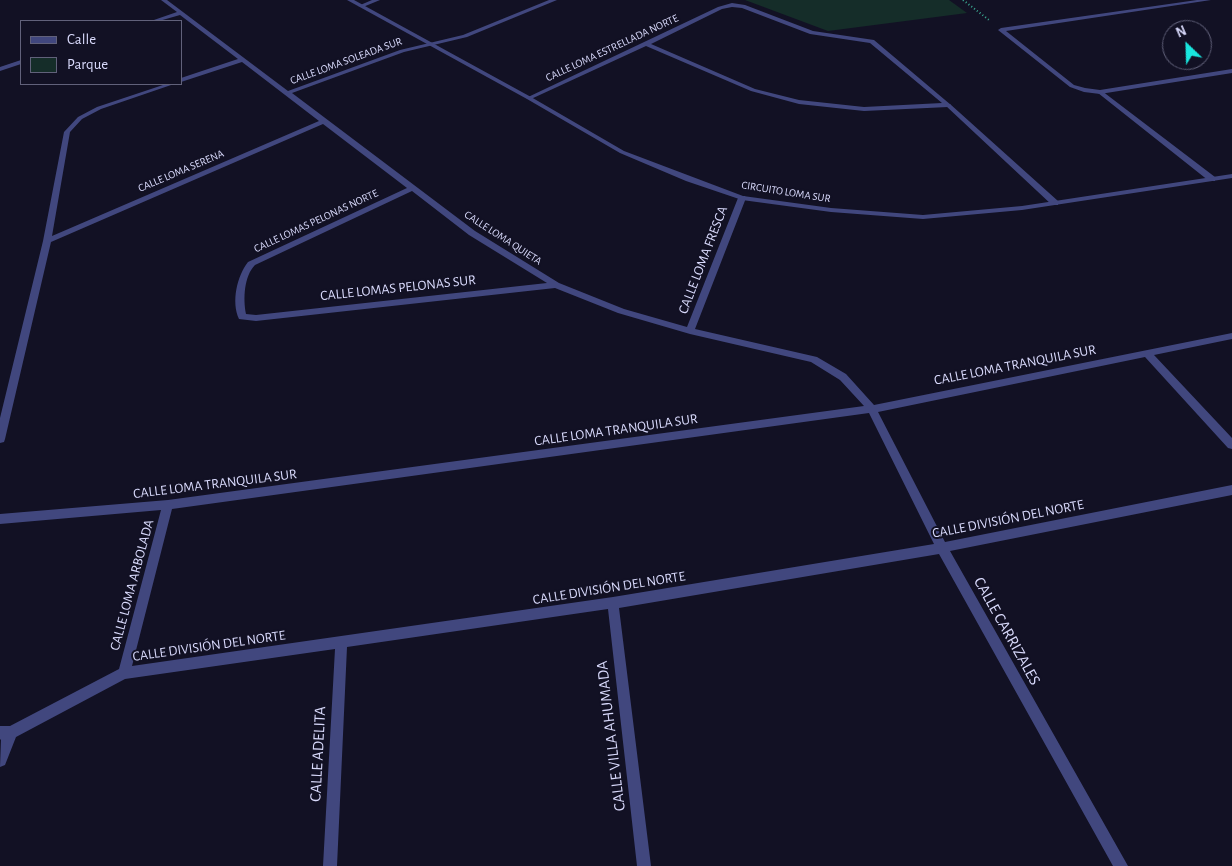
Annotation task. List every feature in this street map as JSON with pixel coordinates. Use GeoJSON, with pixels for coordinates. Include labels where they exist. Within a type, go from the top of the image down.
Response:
{"type":"FeatureCollection","features":[{"type":"Feature","properties":{"kind":"street","name":"CALLE LOMA QUIETA"},"geometry":{"type":"LineString","coordinates":[[164,0],[472,233],[556,285],[622,311],[690,331],[814,359],[843,377],[872,409]]}},
{"type":"Feature","properties":{"kind":"street","name":"CIRCUITO LOMA SUR"},"geometry":{"type":"LineString","coordinates":[[350,0],[529,98],[622,152],[742,198],[831,210],[923,217],[1055,202],[1232,176]]}},
{"type":"Feature","properties":{"kind":"street"},"geometry":{"type":"LineString","coordinates":[[360,6],[377,0]]}},
{"type":"Feature","properties":{"kind":"street","name":"CALLE LOMA SOLEADA SUR"},"geometry":{"type":"LineString","coordinates":[[287,93],[402,51],[465,36],[554,0]]}},
{"type":"Feature","properties":{"kind":"street"},"geometry":{"type":"LineString","coordinates":[[1001,30],[1208,0]]}},
{"type":"Feature","properties":{"kind":"street","name":"CALLE LOMA ESTRELLADA NORTE"},"geometry":{"type":"LineString","coordinates":[[529,98],[720,8],[732,5],[743,6],[812,34],[872,42],[948,105]]}},
{"type":"Feature","properties":{"kind":"street"},"geometry":{"type":"LineString","coordinates":[[157,20],[181,13]]}},
{"type":"Feature","properties":{"kind":"street"},"geometry":{"type":"LineString","coordinates":[[1001,30],[1072,86],[1084,90],[1100,92],[1232,71]]}},
{"type":"Feature","properties":{"kind":"street"},"geometry":{"type":"LineString","coordinates":[[646,44],[753,90],[799,102],[864,110],[948,105],[1055,202]]}},
{"type":"Feature","properties":{"kind":"street"},"geometry":{"type":"LineString","coordinates":[[182,80],[242,60]]}},
{"type":"Feature","properties":{"kind":"street"},"geometry":{"type":"LineString","coordinates":[[0,69],[20,62]]}},
{"type":"Feature","properties":{"kind":"street"},"geometry":{"type":"LineString","coordinates":[[0,439],[47,241],[67,132],[80,118],[99,108],[168,85]]}},
{"type":"Feature","properties":{"kind":"street"},"geometry":{"type":"LineString","coordinates":[[1100,92],[1212,179]]}},
{"type":"Feature","properties":{"kind":"street","name":"CALLE LOMA SERENA"},"geometry":{"type":"LineString","coordinates":[[47,241],[324,121]]}},
{"type":"Feature","properties":{"kind":"street","name":"CALLE LOMAS PELONAS NORTE"},"geometry":{"type":"LineString","coordinates":[[242,317],[239,308],[244,276],[250,265],[261,258],[413,188]]}},
{"type":"Feature","properties":{"kind":"street","name":"CALLE LOMA FRESCA"},"geometry":{"type":"LineString","coordinates":[[690,331],[742,198]]}},
{"type":"Feature","properties":{"kind":"street","name":"CALLE LOMAS PELONAS SUR"},"geometry":{"type":"LineString","coordinates":[[242,317],[256,318],[556,285]]}},
{"type":"Feature","properties":{"kind":"street","name":"CALLE LOMA TRANQUILA SUR"},"geometry":{"type":"LineString","coordinates":[[0,519],[168,505],[872,409],[1232,336]]}},
{"type":"Feature","properties":{"kind":"street"},"geometry":{"type":"LineString","coordinates":[[1147,353],[1232,445]]}},
{"type":"Feature","properties":{"kind":"street","name":"CALLE CARRIZALES"},"geometry":{"type":"LineString","coordinates":[[872,409],[942,548],[1121,866]]}},
{"type":"Feature","properties":{"kind":"street","name":"CALLE DIVISIÓN DEL NORTE"},"geometry":{"type":"LineString","coordinates":[[5,732],[124,674],[613,603],[942,548],[1232,490]]}},
{"type":"Feature","properties":{"kind":"street","name":"CALLE LOMA ARBOLADA"},"geometry":{"type":"LineString","coordinates":[[124,674],[168,505]]}},
{"type":"Feature","properties":{"kind":"street","name":"CALLE VILLA AHUMADA"},"geometry":{"type":"LineString","coordinates":[[613,603],[644,866]]}},
{"type":"Feature","properties":{"kind":"street","name":"CALLE ADELITA"},"geometry":{"type":"LineString","coordinates":[[330,866],[341,643]]}},
{"type":"Feature","properties":{"kind":"street"},"geometry":{"type":"LineString","coordinates":[[0,760],[5,732]]}},
{"type":"Feature","properties":{"kind":"path"},"geometry":{"type":"LineString","coordinates":[[963,0],[1001,30]]}},
{"type":"Feature","properties":{"kind":"green space"},"geometry":{"type":"Polygon","coordinates":[[[745,0],[949,0],[967,13],[828,31],[745,0]]]}}]}
